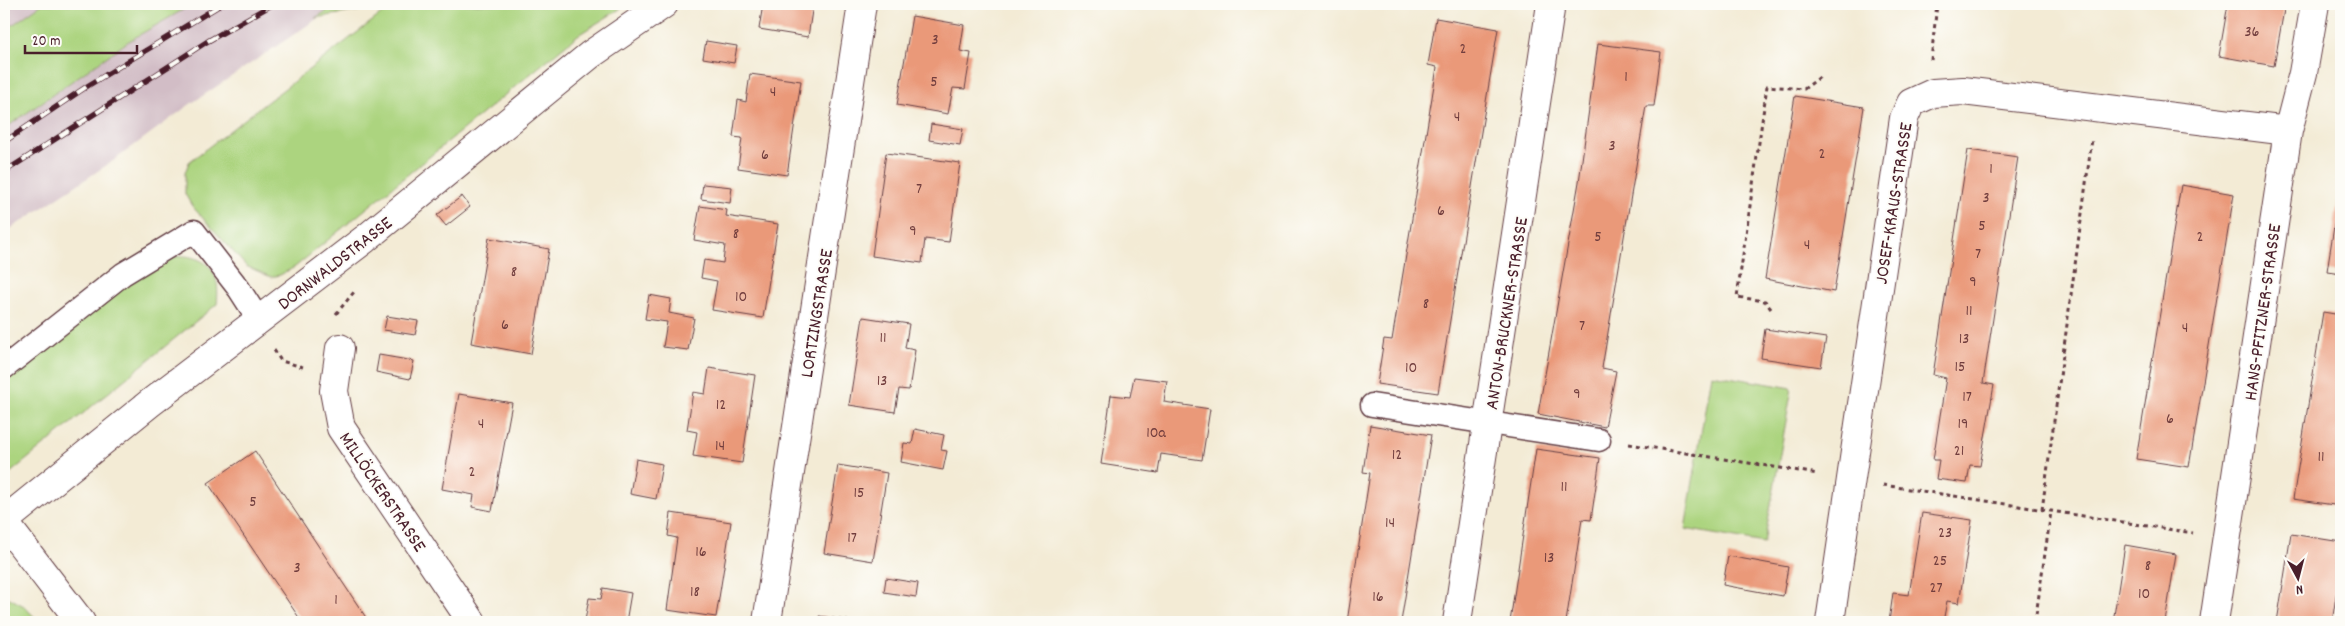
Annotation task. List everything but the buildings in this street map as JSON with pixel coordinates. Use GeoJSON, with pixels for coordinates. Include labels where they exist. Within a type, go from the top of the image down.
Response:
{"type":"FeatureCollection","features":[{"type":"Feature","properties":{"kind":"street","name":"DORNWALDSTRASSE"},"geometry":{"type":"LineString","coordinates":[[4,521],[150,403],[365,238],[590,55],[664,4]]}},
{"type":"Feature","properties":{"kind":"street","name":"LORTZINGSTRASSE"},"geometry":{"type":"LineString","coordinates":[[767,622],[862,4]]}},
{"type":"Feature","properties":{"kind":"street","name":"ANTON-BRUCKNER-STRASSE"},"geometry":{"type":"LineString","coordinates":[[1457,622],[1551,4]]}},
{"type":"Feature","properties":{"kind":"street","name":"HANS-PFITZNER-STRASSE"},"geometry":{"type":"LineString","coordinates":[[2214,622],[2288,131],[2303,73],[2315,4]]}},
{"type":"Feature","properties":{"kind":"street","name":"JOSEF-KRAUS-STRASSE"},"geometry":{"type":"LineString","coordinates":[[1830,622],[1904,118],[1911,103],[1933,93],[1963,91],[2288,131]]}},
{"type":"Feature","properties":{"kind":"street","name":"MILLÖCKERSTRASSE"},"geometry":{"type":"LineString","coordinates":[[340,348],[334,391],[341,428],[472,622]]}},
{"type":"Feature","properties":{"kind":"street"},"geometry":{"type":"LineString","coordinates":[[4,521],[81,622]]}},
{"type":"Feature","properties":{"kind":"lane"},"geometry":{"type":"LineString","coordinates":[[4,368],[123,274],[194,231],[239,289],[259,320]]}},
{"type":"Feature","properties":{"kind":"lane"},"geometry":{"type":"LineString","coordinates":[[1372,405],[1488,421],[1598,440]]}},
{"type":"Feature","properties":{"kind":"path"},"geometry":{"type":"LineString","coordinates":[[1931,62],[1936,4]]}},
{"type":"Feature","properties":{"kind":"path"},"geometry":{"type":"LineString","coordinates":[[1771,309],[1765,300],[1737,297],[1767,86],[1804,89],[1820,77]]}},
{"type":"Feature","properties":{"kind":"path"},"geometry":{"type":"LineString","coordinates":[[2042,510],[2093,132]]}},
{"type":"Feature","properties":{"kind":"path"},"geometry":{"type":"LineString","coordinates":[[271,344],[281,361]]}},
{"type":"Feature","properties":{"kind":"path"},"geometry":{"type":"LineString","coordinates":[[1598,440],[1800,471]]}},
{"type":"Feature","properties":{"kind":"path"},"geometry":{"type":"LineString","coordinates":[[1850,480],[2227,538]]}},
{"type":"Feature","properties":{"kind":"path"},"geometry":{"type":"LineString","coordinates":[[2034,622],[2051,512]]}},
{"type":"Feature","properties":{"kind":"path"},"geometry":{"type":"LineString","coordinates":[[2341,599],[2339,613],[2341,613]]}},
{"type":"Feature","properties":{"kind":"shaded area"},"geometry":{"type":"Polygon","coordinates":[[[4,4],[42,4],[4,31],[4,4]]]}},
{"type":"Feature","properties":{"kind":"shaded area"},"geometry":{"type":"Polygon","coordinates":[[[193,4],[339,4],[189,105],[113,161],[4,233],[4,129],[129,41],[193,4]]]}},
{"type":"Feature","properties":{"kind":"green space"},"geometry":{"type":"Polygon","coordinates":[[[42,4],[193,4],[129,41],[4,129],[4,31],[42,4]]]}},
{"type":"Feature","properties":{"kind":"green space"},"geometry":{"type":"Polygon","coordinates":[[[339,4],[628,4],[578,35],[295,267],[280,275],[271,277],[246,266],[192,206],[185,194],[185,173],[189,162],[393,5],[315,18],[339,4]]]}},
{"type":"Feature","properties":{"kind":"green space"},"geometry":{"type":"Polygon","coordinates":[[[185,256],[203,262],[213,272],[217,286],[217,304],[4,478],[4,382],[139,274],[173,257],[185,256]]]}},
{"type":"Feature","properties":{"kind":"green space"},"geometry":{"type":"Polygon","coordinates":[[[1711,374],[1792,388],[1764,543],[1685,529],[1711,374]]]}},
{"type":"Feature","properties":{"kind":"green space"},"geometry":{"type":"Polygon","coordinates":[[[4,595],[24,606],[39,622],[4,622],[4,595]]]}},
{"type":"Feature","properties":{"kind":"railway"},"geometry":{"type":"LineString","coordinates":[[4,9],[11,4]]}},
{"type":"Feature","properties":{"kind":"railway"},"geometry":{"type":"LineString","coordinates":[[4,142],[89,85],[222,4]]}},
{"type":"Feature","properties":{"kind":"railway"},"geometry":{"type":"LineString","coordinates":[[4,172],[208,41],[273,4]]}}]}
